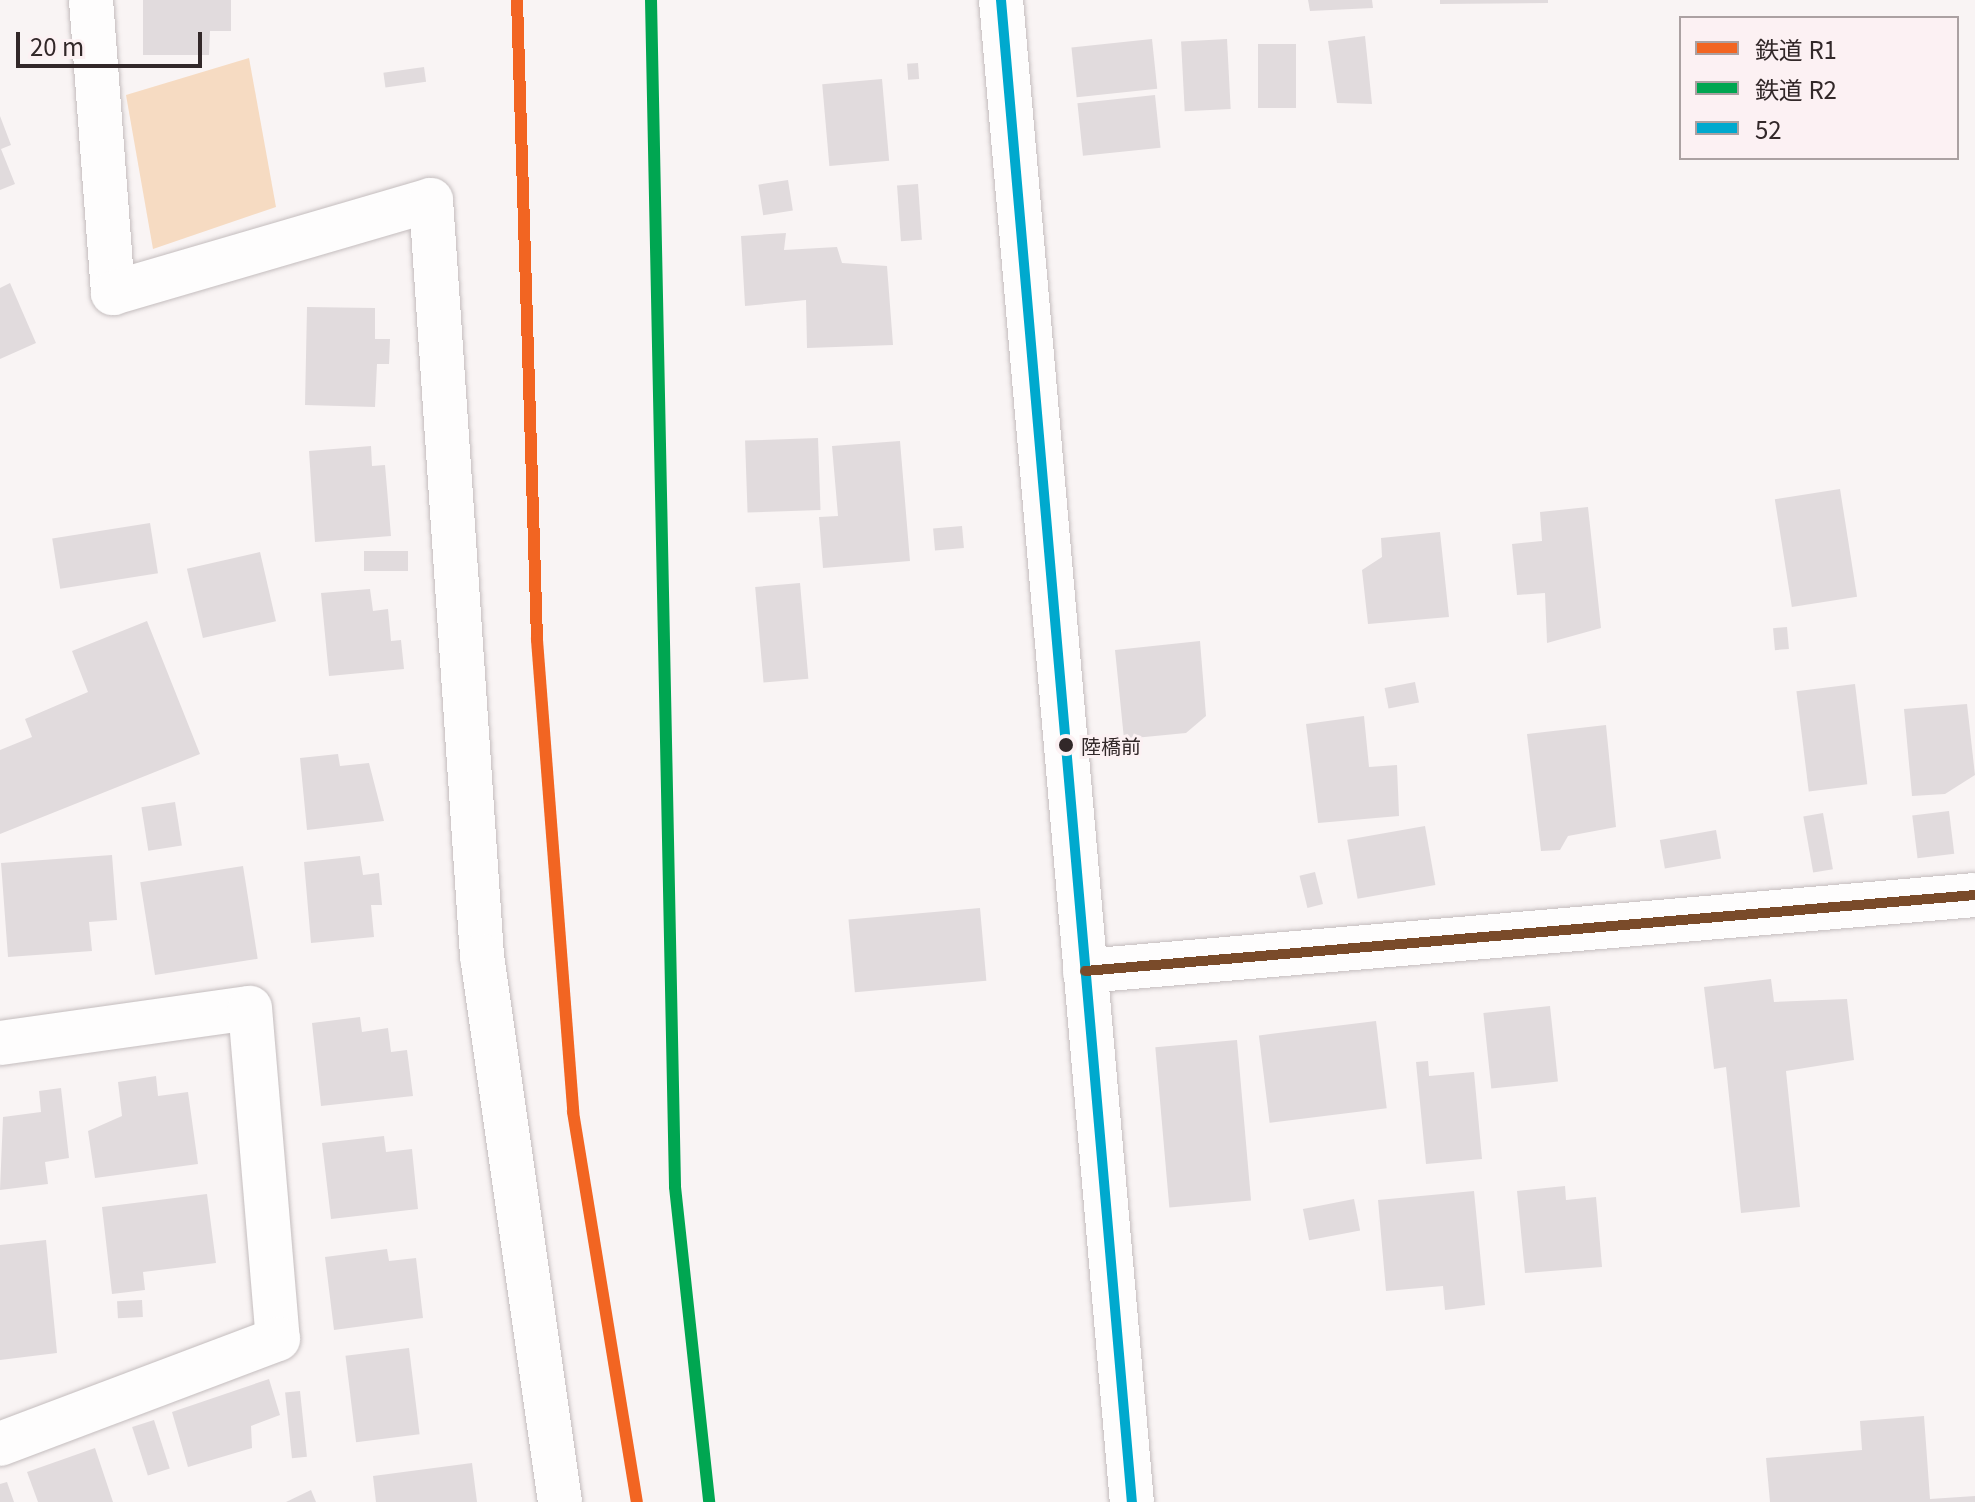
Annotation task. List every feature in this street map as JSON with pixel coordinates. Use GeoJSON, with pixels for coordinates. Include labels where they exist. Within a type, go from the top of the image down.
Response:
{"type":"FeatureCollection","features":[{"type":"Feature","properties":{"kind":"street"},"geometry":{"type":"LineString","coordinates":[[91,0],[113,293],[431,200],[482,956],[560,1502]]}},
{"type":"Feature","properties":{"kind":"street"},"geometry":{"type":"LineString","coordinates":[[1001,0],[1132,1502]]}},
{"type":"Feature","properties":{"kind":"street"},"geometry":{"type":"LineString","coordinates":[[1085,971],[1975,895]]}},
{"type":"Feature","properties":{"kind":"street"},"geometry":{"type":"LineString","coordinates":[[0,1043],[250,1008],[278,1339],[0,1444]]}},
{"type":"Feature","properties":{"kind":"shaded area"},"geometry":{"type":"Polygon","coordinates":[[[249,58],[276,207],[153,249],[126,95],[249,58]]]}},
{"type":"Feature","properties":{"kind":"building"},"geometry":{"type":"Polygon","coordinates":[[[143,0],[231,0],[231,31],[210,31],[209,55],[143,55],[143,0]]]}},
{"type":"Feature","properties":{"kind":"building"},"geometry":{"type":"Polygon","coordinates":[[[1308,0],[1372,0],[1373,8],[1310,11],[1308,0]]]}},
{"type":"Feature","properties":{"kind":"building"},"geometry":{"type":"Polygon","coordinates":[[[1440,0],[1548,0],[1548,3],[1440,4],[1440,0]]]}},
{"type":"Feature","properties":{"kind":"building"},"geometry":{"type":"Polygon","coordinates":[[[1365,36],[1372,104],[1337,103],[1328,41],[1365,36]]]}},
{"type":"Feature","properties":{"kind":"building"},"geometry":{"type":"Polygon","coordinates":[[[1152,39],[1157,89],[1077,97],[1071,47],[1152,39]]]}},
{"type":"Feature","properties":{"kind":"building"},"geometry":{"type":"Polygon","coordinates":[[[1227,39],[1231,109],[1185,111],[1181,41],[1227,39]]]}},
{"type":"Feature","properties":{"kind":"building"},"geometry":{"type":"Polygon","coordinates":[[[1258,44],[1296,44],[1296,108],[1258,108],[1258,44]]]}},
{"type":"Feature","properties":{"kind":"building"},"geometry":{"type":"Polygon","coordinates":[[[918,63],[919,79],[908,80],[907,64],[918,63]]]}},
{"type":"Feature","properties":{"kind":"building"},"geometry":{"type":"Polygon","coordinates":[[[424,67],[426,82],[385,88],[383,73],[424,67]]]}},
{"type":"Feature","properties":{"kind":"building"},"geometry":{"type":"Polygon","coordinates":[[[882,79],[889,161],[829,166],[822,84],[882,79]]]}},
{"type":"Feature","properties":{"kind":"building"},"geometry":{"type":"Polygon","coordinates":[[[1155,95],[1161,148],[1083,156],[1077,103],[1155,95]]]}},
{"type":"Feature","properties":{"kind":"building"},"geometry":{"type":"Polygon","coordinates":[[[0,116],[11,145],[1,149],[15,184],[0,190],[0,116]]]}},
{"type":"Feature","properties":{"kind":"building"},"geometry":{"type":"Polygon","coordinates":[[[788,180],[793,211],[763,215],[758,185],[788,180]]]}},
{"type":"Feature","properties":{"kind":"building"},"geometry":{"type":"Polygon","coordinates":[[[918,184],[922,240],[901,241],[897,185],[918,184]]]}},
{"type":"Feature","properties":{"kind":"building"},"geometry":{"type":"Polygon","coordinates":[[[786,233],[784,250],[837,247],[842,263],[887,266],[893,345],[807,348],[806,300],[745,306],[741,236],[786,233]]]}},
{"type":"Feature","properties":{"kind":"building"},"geometry":{"type":"Polygon","coordinates":[[[10,283],[36,343],[0,359],[0,288],[10,283]]]}},
{"type":"Feature","properties":{"kind":"building"},"geometry":{"type":"Polygon","coordinates":[[[307,307],[375,308],[375,339],[390,339],[389,364],[377,364],[375,407],[305,405],[307,307]]]}},
{"type":"Feature","properties":{"kind":"building"},"geometry":{"type":"Polygon","coordinates":[[[818,438],[821,510],[748,513],[745,441],[818,438]]]}},
{"type":"Feature","properties":{"kind":"building"},"geometry":{"type":"Polygon","coordinates":[[[900,441],[910,561],[823,568],[819,517],[838,516],[832,446],[900,441]]]}},
{"type":"Feature","properties":{"kind":"building"},"geometry":{"type":"Polygon","coordinates":[[[371,446],[372,466],[385,465],[391,536],[315,542],[309,451],[371,446]]]}},
{"type":"Feature","properties":{"kind":"building"},"geometry":{"type":"Polygon","coordinates":[[[1840,489],[1857,597],[1792,607],[1775,499],[1840,489]]]}},
{"type":"Feature","properties":{"kind":"building"},"geometry":{"type":"Polygon","coordinates":[[[1588,507],[1601,628],[1547,643],[1545,593],[1517,595],[1512,544],[1542,541],[1540,512],[1588,507]]]}},
{"type":"Feature","properties":{"kind":"building"},"geometry":{"type":"Polygon","coordinates":[[[150,523],[158,573],[60,589],[52,538],[150,523]]]}},
{"type":"Feature","properties":{"kind":"building"},"geometry":{"type":"Polygon","coordinates":[[[962,526],[964,548],[935,550],[933,529],[962,526]]]}},
{"type":"Feature","properties":{"kind":"building"},"geometry":{"type":"Polygon","coordinates":[[[1440,532],[1449,617],[1368,624],[1362,570],[1382,557],[1381,538],[1440,532]]]}},
{"type":"Feature","properties":{"kind":"building"},"geometry":{"type":"Polygon","coordinates":[[[364,551],[408,551],[408,571],[364,571],[364,551]]]}},
{"type":"Feature","properties":{"kind":"building"},"geometry":{"type":"Polygon","coordinates":[[[260,552],[276,621],[203,638],[187,569],[260,552]]]}},
{"type":"Feature","properties":{"kind":"building"},"geometry":{"type":"Polygon","coordinates":[[[800,583],[808,679],[764,683],[755,587],[800,583]]]}},
{"type":"Feature","properties":{"kind":"building"},"geometry":{"type":"Polygon","coordinates":[[[370,589],[373,611],[388,609],[391,641],[401,640],[404,669],[329,676],[321,593],[370,589]]]}},
{"type":"Feature","properties":{"kind":"building"},"geometry":{"type":"Polygon","coordinates":[[[147,621],[200,754],[0,834],[0,750],[32,737],[25,719],[88,692],[72,651],[147,621]]]}},
{"type":"Feature","properties":{"kind":"building"},"geometry":{"type":"Polygon","coordinates":[[[1787,627],[1789,649],[1775,650],[1773,628],[1787,627]]]}},
{"type":"Feature","properties":{"kind":"building"},"geometry":{"type":"Polygon","coordinates":[[[1200,641],[1206,716],[1186,733],[1124,739],[1115,650],[1200,641]]]}},
{"type":"Feature","properties":{"kind":"building"},"geometry":{"type":"Polygon","coordinates":[[[1415,682],[1419,703],[1389,709],[1385,688],[1415,682]]]}},
{"type":"Feature","properties":{"kind":"building"},"geometry":{"type":"Polygon","coordinates":[[[1855,684],[1867,784],[1809,791],[1796,691],[1855,684]]]}},
{"type":"Feature","properties":{"kind":"building"},"geometry":{"type":"Polygon","coordinates":[[[1967,704],[1975,775],[1945,794],[1912,796],[1904,709],[1967,704]]]}},
{"type":"Feature","properties":{"kind":"building"},"geometry":{"type":"Polygon","coordinates":[[[1364,716],[1369,767],[1397,765],[1399,816],[1318,823],[1306,724],[1364,716]]]}},
{"type":"Feature","properties":{"kind":"building"},"geometry":{"type":"Polygon","coordinates":[[[1606,725],[1616,827],[1568,836],[1560,850],[1541,851],[1527,734],[1606,725]]]}},
{"type":"Feature","properties":{"kind":"building"},"geometry":{"type":"Polygon","coordinates":[[[338,754],[340,766],[369,763],[384,821],[307,830],[300,758],[338,754]]]}},
{"type":"Feature","properties":{"kind":"building"},"geometry":{"type":"Polygon","coordinates":[[[175,802],[182,845],[148,851],[141,807],[175,802]]]}},
{"type":"Feature","properties":{"kind":"building"},"geometry":{"type":"Polygon","coordinates":[[[1949,811],[1954,854],[1918,858],[1912,816],[1949,811]]]}},
{"type":"Feature","properties":{"kind":"building"},"geometry":{"type":"Polygon","coordinates":[[[1823,813],[1833,869],[1813,873],[1803,816],[1823,813]]]}},
{"type":"Feature","properties":{"kind":"building"},"geometry":{"type":"Polygon","coordinates":[[[1425,826],[1435,885],[1358,899],[1347,840],[1425,826]]]}},
{"type":"Feature","properties":{"kind":"building"},"geometry":{"type":"Polygon","coordinates":[[[1716,830],[1721,859],[1665,868],[1660,840],[1716,830]]]}},
{"type":"Feature","properties":{"kind":"building"},"geometry":{"type":"Polygon","coordinates":[[[112,855],[117,920],[89,922],[92,951],[8,957],[1,863],[112,855]]]}},
{"type":"Feature","properties":{"kind":"building"},"geometry":{"type":"Polygon","coordinates":[[[360,856],[363,875],[379,873],[382,905],[371,905],[374,937],[311,943],[304,862],[360,856]]]}},
{"type":"Feature","properties":{"kind":"building"},"geometry":{"type":"Polygon","coordinates":[[[243,866],[258,959],[155,975],[140,882],[243,866]]]}},
{"type":"Feature","properties":{"kind":"building"},"geometry":{"type":"Polygon","coordinates":[[[1315,872],[1323,904],[1307,908],[1299,876],[1315,872]]]}},
{"type":"Feature","properties":{"kind":"building"},"geometry":{"type":"Polygon","coordinates":[[[980,908],[986,981],[855,992],[849,920],[980,908]]]}},
{"type":"Feature","properties":{"kind":"building"},"geometry":{"type":"Polygon","coordinates":[[[1771,979],[1774,1002],[1847,999],[1854,1060],[1786,1071],[1800,1207],[1741,1213],[1726,1067],[1714,1069],[1704,987],[1771,979]]]}},
{"type":"Feature","properties":{"kind":"building"},"geometry":{"type":"Polygon","coordinates":[[[1550,1006],[1558,1082],[1491,1089],[1483,1013],[1550,1006]]]}},
{"type":"Feature","properties":{"kind":"building"},"geometry":{"type":"Polygon","coordinates":[[[360,1017],[362,1032],[388,1028],[391,1052],[407,1050],[413,1096],[321,1106],[312,1023],[360,1017]]]}},
{"type":"Feature","properties":{"kind":"building"},"geometry":{"type":"Polygon","coordinates":[[[1376,1021],[1387,1108],[1270,1123],[1259,1035],[1376,1021]]]}},
{"type":"Feature","properties":{"kind":"building"},"geometry":{"type":"Polygon","coordinates":[[[1237,1040],[1251,1200],[1169,1208],[1155,1047],[1237,1040]]]}},
{"type":"Feature","properties":{"kind":"building"},"geometry":{"type":"Polygon","coordinates":[[[1428,1061],[1429,1076],[1474,1072],[1482,1159],[1426,1164],[1416,1062],[1428,1061]]]}},
{"type":"Feature","properties":{"kind":"building"},"geometry":{"type":"Polygon","coordinates":[[[156,1076],[158,1096],[188,1092],[198,1164],[95,1178],[88,1131],[122,1116],[118,1082],[156,1076]]]}},
{"type":"Feature","properties":{"kind":"building"},"geometry":{"type":"Polygon","coordinates":[[[61,1088],[69,1158],[45,1162],[48,1184],[0,1190],[3,1117],[41,1112],[39,1091],[61,1088]]]}},
{"type":"Feature","properties":{"kind":"building"},"geometry":{"type":"Polygon","coordinates":[[[384,1136],[386,1152],[412,1149],[418,1209],[331,1219],[322,1143],[384,1136]]]}},
{"type":"Feature","properties":{"kind":"building"},"geometry":{"type":"Polygon","coordinates":[[[1565,1186],[1566,1200],[1596,1197],[1602,1267],[1525,1273],[1517,1191],[1565,1186]]]}},
{"type":"Feature","properties":{"kind":"building"},"geometry":{"type":"Polygon","coordinates":[[[1474,1191],[1485,1305],[1445,1310],[1443,1286],[1386,1291],[1378,1200],[1474,1191]]]}},
{"type":"Feature","properties":{"kind":"building"},"geometry":{"type":"Polygon","coordinates":[[[207,1194],[216,1263],[143,1272],[145,1290],[112,1294],[102,1207],[207,1194]]]}},
{"type":"Feature","properties":{"kind":"building"},"geometry":{"type":"Polygon","coordinates":[[[1354,1199],[1360,1230],[1309,1240],[1303,1209],[1354,1199]]]}},
{"type":"Feature","properties":{"kind":"building"},"geometry":{"type":"Polygon","coordinates":[[[46,1240],[57,1353],[0,1360],[0,1245],[46,1240]]]}},
{"type":"Feature","properties":{"kind":"building"},"geometry":{"type":"Polygon","coordinates":[[[387,1249],[389,1261],[416,1258],[423,1318],[334,1330],[325,1257],[387,1249]]]}},
{"type":"Feature","properties":{"kind":"building"},"geometry":{"type":"Polygon","coordinates":[[[142,1300],[143,1317],[118,1318],[117,1301],[142,1300]]]}},
{"type":"Feature","properties":{"kind":"building"},"geometry":{"type":"Polygon","coordinates":[[[409,1348],[420,1434],[356,1442],[345,1356],[409,1348]]]}},
{"type":"Feature","properties":{"kind":"building"},"geometry":{"type":"Polygon","coordinates":[[[269,1379],[280,1415],[251,1426],[252,1448],[188,1467],[172,1412],[269,1379]]]}},
{"type":"Feature","properties":{"kind":"building"},"geometry":{"type":"Polygon","coordinates":[[[300,1391],[307,1457],[292,1458],[285,1393],[300,1391]]]}},
{"type":"Feature","properties":{"kind":"building"},"geometry":{"type":"Polygon","coordinates":[[[1924,1416],[1930,1499],[1975,1496],[1975,1502],[1770,1502],[1766,1458],[1862,1450],[1860,1421],[1924,1416]]]}},
{"type":"Feature","properties":{"kind":"building"},"geometry":{"type":"Polygon","coordinates":[[[154,1420],[170,1469],[148,1476],[132,1427],[154,1420]]]}},
{"type":"Feature","properties":{"kind":"building"},"geometry":{"type":"Polygon","coordinates":[[[95,1448],[113,1502],[38,1502],[27,1472],[95,1448]]]}},
{"type":"Feature","properties":{"kind":"building"},"geometry":{"type":"Polygon","coordinates":[[[472,1463],[477,1502],[376,1502],[373,1476],[472,1463]]]}},
{"type":"Feature","properties":{"kind":"building"},"geometry":{"type":"Polygon","coordinates":[[[7,1482],[14,1502],[0,1502],[0,1484],[7,1482]]]}},
{"type":"Feature","properties":{"kind":"building"},"geometry":{"type":"Polygon","coordinates":[[[311,1490],[316,1502],[286,1502],[311,1490]]]}},
{"type":"Feature","properties":{"kind":"railway"},"geometry":{"type":"LineString","coordinates":[[517,0],[537,640],[573,1112],[637,1502]]}},
{"type":"Feature","properties":{"kind":"rail line","name":"R1"},"geometry":{"type":"LineString","coordinates":[[517,0],[537,640],[573,1112],[637,1502]]}},
{"type":"Feature","properties":{"kind":"rail line","name":"R2"},"geometry":{"type":"LineString","coordinates":[[651,0],[675,1187],[709,1502]]}},
{"type":"Feature","properties":{"kind":"transit line","name":"52"},"geometry":{"type":"LineString","coordinates":[[1001,0],[1132,1502]]}},
{"type":"Feature","properties":{"kind":"transit line"},"geometry":{"type":"LineString","coordinates":[[1085,971],[1975,895]]}},
{"type":"Feature","properties":{"kind":"place","name":"陸橋前"},"geometry":{"type":"Point","coordinates":[1066,745]}}]}
